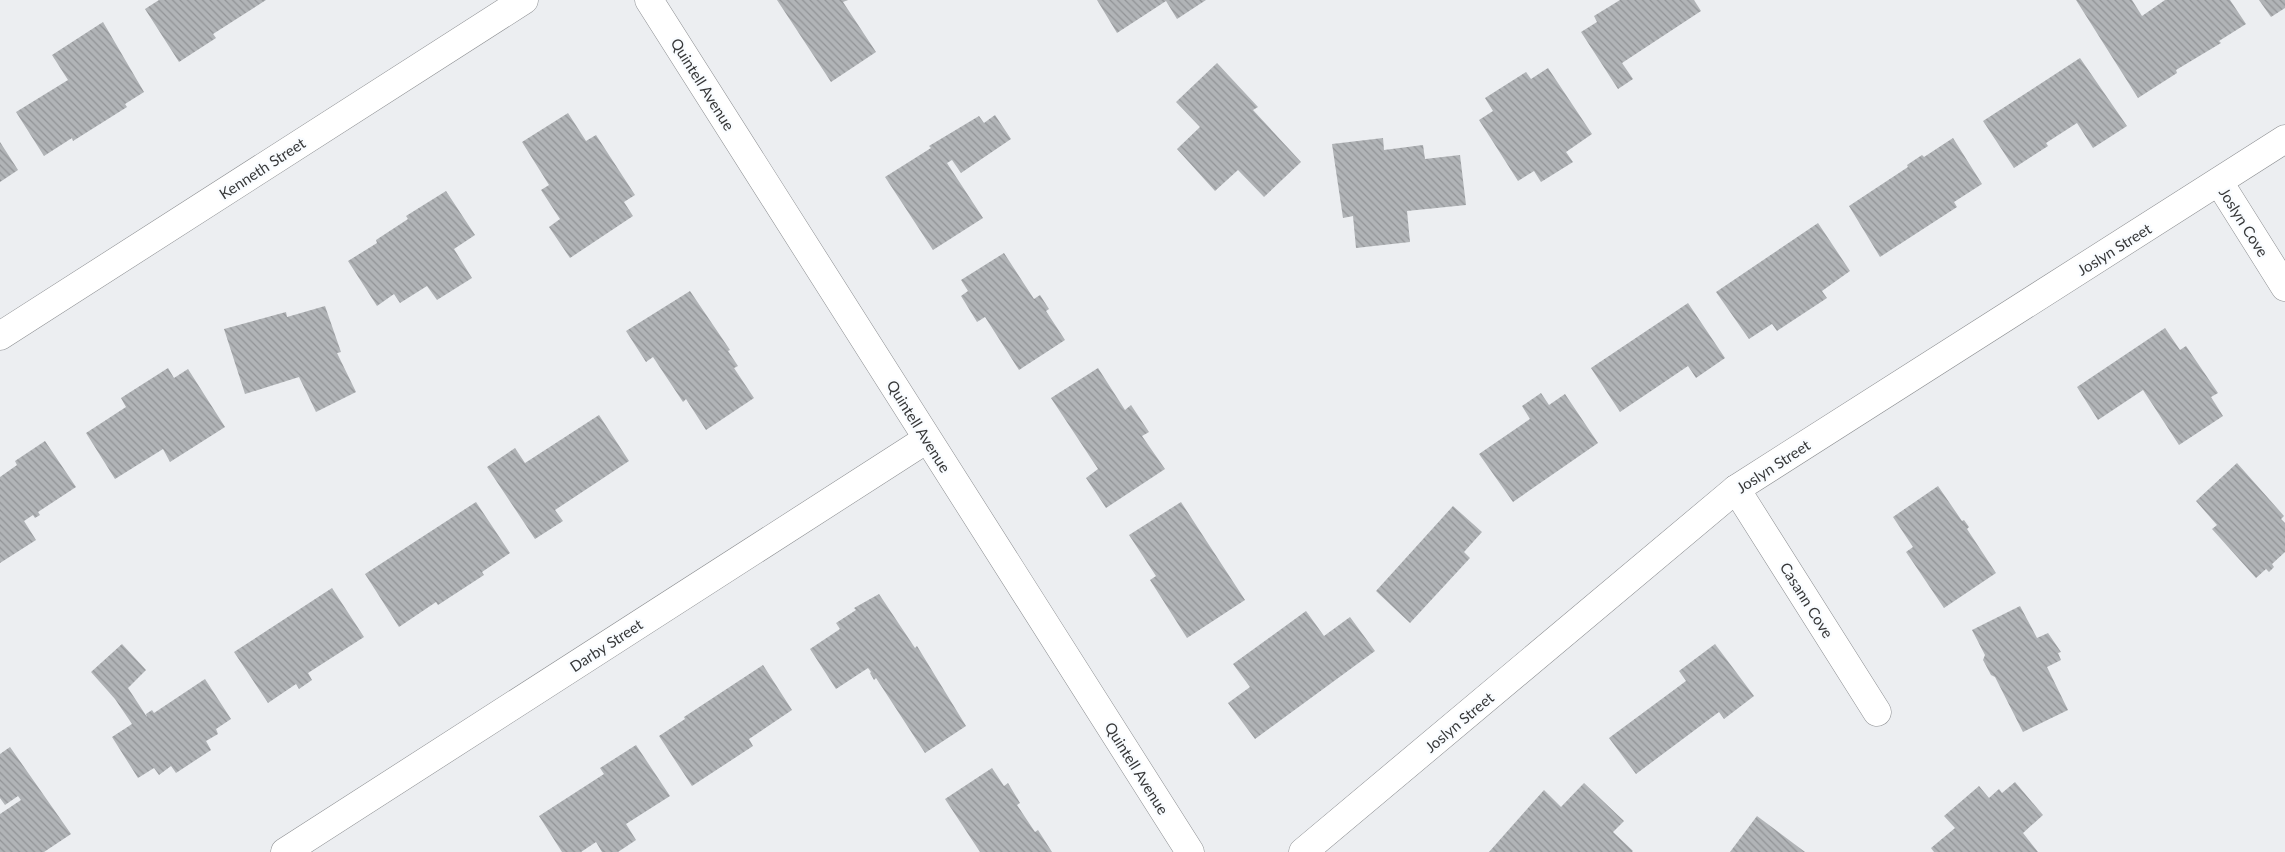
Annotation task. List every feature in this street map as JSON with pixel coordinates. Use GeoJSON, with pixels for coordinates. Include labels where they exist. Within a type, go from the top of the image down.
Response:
{"type":"FeatureCollection","features":[{"type":"Feature","properties":{"kind":"street","name":"Kenneth Street"},"geometry":{"type":"LineString","coordinates":[[0,336],[524,0]]}},
{"type":"Feature","properties":{"kind":"street","name":"Quintell Avenue"},"geometry":{"type":"LineString","coordinates":[[649,0],[1190,852]]}},
{"type":"Feature","properties":{"kind":"street","name":"Joslyn Street"},"geometry":{"type":"LineString","coordinates":[[1303,852],[1736,489],[2285,139]]}},
{"type":"Feature","properties":{"kind":"street","name":"Joslyn Cove"},"geometry":{"type":"LineString","coordinates":[[2219,182],[2285,287]]}},
{"type":"Feature","properties":{"kind":"street","name":"Darby Street"},"geometry":{"type":"LineString","coordinates":[[284,852],[927,438]]}},
{"type":"Feature","properties":{"kind":"street","name":"Casann Cove"},"geometry":{"type":"LineString","coordinates":[[1736,489],[1877,712]]}},
{"type":"Feature","properties":{"kind":"building"},"geometry":{"type":"Polygon","coordinates":[[[159,0],[266,0],[213,34],[216,38],[179,62],[145,9],[159,0]]]}},
{"type":"Feature","properties":{"kind":"building"},"geometry":{"type":"Polygon","coordinates":[[[777,0],[848,0],[843,2],[876,52],[831,82],[777,0]]]}},
{"type":"Feature","properties":{"kind":"building"},"geometry":{"type":"Polygon","coordinates":[[[1097,0],[1206,0],[1177,19],[1166,1],[1117,33],[1097,0]]]}},
{"type":"Feature","properties":{"kind":"building"},"geometry":{"type":"Polygon","coordinates":[[[1620,0],[1694,0],[1701,11],[1622,63],[1633,79],[1618,89],[1581,32],[1597,22],[1594,16],[1620,0]]]}},
{"type":"Feature","properties":{"kind":"building"},"geometry":{"type":"Polygon","coordinates":[[[2076,0],[2132,0],[2142,16],[2165,0],[2230,0],[2246,24],[2219,41],[2221,43],[2176,70],[2177,73],[2138,98],[2076,0]]]}},
{"type":"Feature","properties":{"kind":"building"},"geometry":{"type":"Polygon","coordinates":[[[2259,0],[2285,0],[2285,8],[2271,17],[2259,0]]]}},
{"type":"Feature","properties":{"kind":"building"},"geometry":{"type":"Polygon","coordinates":[[[103,22],[144,92],[125,104],[127,107],[73,141],[72,138],[44,156],[16,112],[68,80],[52,55],[103,22]]]}},
{"type":"Feature","properties":{"kind":"building"},"geometry":{"type":"Polygon","coordinates":[[[2080,58],[2127,126],[2093,148],[2077,123],[2046,143],[2048,146],[2014,168],[1983,121],[2080,58]]]}},
{"type":"Feature","properties":{"kind":"building"},"geometry":{"type":"Polygon","coordinates":[[[1217,63],[1258,107],[1253,110],[1301,162],[1264,197],[1238,170],[1215,191],[1177,149],[1200,127],[1176,102],[1217,63]]]}},
{"type":"Feature","properties":{"kind":"building"},"geometry":{"type":"Polygon","coordinates":[[[1548,68],[1592,134],[1566,152],[1573,162],[1541,182],[1534,171],[1518,181],[1479,120],[1493,111],[1485,98],[1526,72],[1531,79],[1548,68]]]}},
{"type":"Feature","properties":{"kind":"building"},"geometry":{"type":"Polygon","coordinates":[[[568,113],[586,141],[596,135],[635,195],[624,202],[633,216],[570,258],[549,227],[560,219],[541,190],[549,185],[522,142],[568,113]]]}},
{"type":"Feature","properties":{"kind":"building"},"geometry":{"type":"Polygon","coordinates":[[[995,115],[1011,139],[961,173],[952,160],[947,163],[983,218],[933,250],[885,177],[931,148],[929,146],[979,116],[984,123],[995,115]]]}},
{"type":"Feature","properties":{"kind":"building"},"geometry":{"type":"Polygon","coordinates":[[[1383,138],[1384,150],[1423,145],[1425,159],[1460,155],[1466,205],[1407,211],[1410,242],[1356,248],[1353,216],[1343,218],[1332,144],[1383,138]]]}},
{"type":"Feature","properties":{"kind":"building"},"geometry":{"type":"Polygon","coordinates":[[[1953,138],[1982,184],[1954,202],[1957,207],[1880,257],[1849,206],[1908,167],[1907,165],[1922,155],[1924,157],[1953,138]]]}},
{"type":"Feature","properties":{"kind":"building"},"geometry":{"type":"Polygon","coordinates":[[[0,142],[18,170],[0,182],[0,142]]]}},
{"type":"Feature","properties":{"kind":"building"},"geometry":{"type":"Polygon","coordinates":[[[446,191],[475,235],[454,249],[472,278],[437,300],[427,286],[400,303],[394,294],[377,306],[348,261],[377,243],[376,240],[408,219],[406,216],[446,191]]]}},
{"type":"Feature","properties":{"kind":"building"},"geometry":{"type":"Polygon","coordinates":[[[1818,223],[1850,271],[1822,291],[1827,298],[1777,331],[1772,324],[1749,339],[1716,292],[1818,223]]]}},
{"type":"Feature","properties":{"kind":"building"},"geometry":{"type":"Polygon","coordinates":[[[1004,253],[1034,299],[1040,295],[1049,309],[1046,311],[1065,340],[1019,370],[985,317],[977,322],[961,296],[968,291],[961,280],[1004,253]]]}},
{"type":"Feature","properties":{"kind":"building"},"geometry":{"type":"Polygon","coordinates":[[[690,291],[730,350],[728,351],[738,366],[734,368],[754,398],[706,430],[686,399],[683,402],[653,357],[646,362],[626,331],[690,291]]]}},
{"type":"Feature","properties":{"kind":"building"},"geometry":{"type":"Polygon","coordinates":[[[1688,303],[1725,358],[1696,378],[1688,366],[1620,412],[1591,368],[1688,303]]]}},
{"type":"Feature","properties":{"kind":"building"},"geometry":{"type":"Polygon","coordinates":[[[325,306],[341,352],[337,353],[356,392],[316,412],[299,377],[245,394],[224,329],[286,312],[287,317],[325,306]]]}},
{"type":"Feature","properties":{"kind":"building"},"geometry":{"type":"Polygon","coordinates":[[[2165,328],[2180,350],[2186,346],[2218,393],[2211,397],[2223,416],[2179,445],[2143,390],[2098,420],[2077,387],[2165,328]]]}},
{"type":"Feature","properties":{"kind":"building"},"geometry":{"type":"Polygon","coordinates":[[[168,368],[174,378],[188,369],[225,427],[170,462],[163,449],[115,479],[86,433],[126,407],[121,398],[168,368]]]}},
{"type":"Feature","properties":{"kind":"building"},"geometry":{"type":"Polygon","coordinates":[[[1098,368],[1125,410],[1131,405],[1149,432],[1142,436],[1165,469],[1106,508],[1086,478],[1098,469],[1051,398],[1098,368]]]}},
{"type":"Feature","properties":{"kind":"building"},"geometry":{"type":"Polygon","coordinates":[[[1541,393],[1549,405],[1565,394],[1598,443],[1513,502],[1479,454],[1530,419],[1522,406],[1541,393]]]}},
{"type":"Feature","properties":{"kind":"building"},"geometry":{"type":"Polygon","coordinates":[[[599,415],[629,461],[555,510],[563,521],[535,539],[487,467],[515,448],[525,463],[599,415]]]}},
{"type":"Feature","properties":{"kind":"building"},"geometry":{"type":"Polygon","coordinates":[[[45,441],[76,487],[38,512],[40,515],[35,518],[33,515],[24,521],[36,540],[0,563],[0,477],[17,465],[15,461],[45,441]]]}},
{"type":"Feature","properties":{"kind":"building"},"geometry":{"type":"Polygon","coordinates":[[[2237,463],[2284,516],[2281,519],[2285,523],[2285,552],[2272,564],[2274,567],[2269,572],[2266,569],[2256,578],[2212,529],[2217,525],[2196,501],[2237,463]]]}},
{"type":"Feature","properties":{"kind":"building"},"geometry":{"type":"Polygon","coordinates":[[[1938,486],[1962,521],[1964,520],[1969,527],[1967,529],[1996,573],[1944,608],[1906,552],[1913,547],[1893,517],[1938,486]]]}},
{"type":"Feature","properties":{"kind":"building"},"geometry":{"type":"Polygon","coordinates":[[[476,502],[510,553],[482,572],[484,575],[438,605],[436,602],[399,627],[365,574],[476,502]]]}},
{"type":"Feature","properties":{"kind":"building"},"geometry":{"type":"Polygon","coordinates":[[[1181,502],[1245,600],[1187,638],[1150,580],[1156,576],[1129,535],[1181,502]]]}},
{"type":"Feature","properties":{"kind":"building"},"geometry":{"type":"Polygon","coordinates":[[[1453,506],[1482,532],[1464,552],[1470,558],[1410,623],[1376,591],[1453,506]]]}},
{"type":"Feature","properties":{"kind":"building"},"geometry":{"type":"Polygon","coordinates":[[[332,588],[364,637],[308,673],[312,680],[299,689],[296,684],[268,703],[234,652],[332,588]]]}},
{"type":"Feature","properties":{"kind":"building"},"geometry":{"type":"Polygon","coordinates":[[[879,594],[915,648],[917,646],[966,726],[925,753],[876,678],[874,680],[868,668],[836,689],[810,649],[840,629],[836,623],[856,610],[854,608],[879,594]]]}},
{"type":"Feature","properties":{"kind":"building"},"geometry":{"type":"Polygon","coordinates":[[[2020,606],[2037,638],[2048,633],[2061,652],[2058,653],[2061,660],[2047,667],[2068,710],[2023,732],[1995,677],[1991,675],[1983,660],[1985,655],[1972,630],[2020,606]]]}},
{"type":"Feature","properties":{"kind":"building"},"geometry":{"type":"Polygon","coordinates":[[[1306,611],[1324,636],[1350,617],[1375,651],[1255,739],[1228,703],[1250,687],[1233,664],[1306,611]]]}},
{"type":"Feature","properties":{"kind":"building"},"geometry":{"type":"Polygon","coordinates":[[[122,644],[146,670],[128,688],[147,717],[146,714],[152,710],[154,713],[205,679],[231,719],[216,729],[218,734],[206,741],[211,750],[176,773],[171,766],[159,775],[154,768],[138,778],[112,737],[132,724],[115,699],[91,672],[122,644]]]}},
{"type":"Feature","properties":{"kind":"building"},"geometry":{"type":"Polygon","coordinates":[[[1715,644],[1754,696],[1724,719],[1719,712],[1636,774],[1609,738],[1686,681],[1679,671],[1715,644]]]}},
{"type":"Feature","properties":{"kind":"building"},"geometry":{"type":"Polygon","coordinates":[[[763,665],[792,710],[749,739],[753,746],[692,786],[659,736],[685,719],[684,717],[763,665]]]}},
{"type":"Feature","properties":{"kind":"building"},"geometry":{"type":"Polygon","coordinates":[[[636,745],[670,796],[626,824],[636,840],[618,852],[602,852],[596,842],[581,852],[562,852],[539,816],[604,774],[600,768],[636,745]]]}},
{"type":"Feature","properties":{"kind":"building"},"geometry":{"type":"Polygon","coordinates":[[[10,747],[71,834],[44,852],[0,852],[0,814],[21,800],[18,796],[5,805],[0,798],[0,754],[10,747]]]}},
{"type":"Feature","properties":{"kind":"building"},"geometry":{"type":"Polygon","coordinates":[[[992,768],[1004,786],[1008,783],[1020,803],[1017,805],[1035,832],[1038,830],[1052,852],[980,852],[945,799],[992,768]]]}},
{"type":"Feature","properties":{"kind":"building"},"geometry":{"type":"Polygon","coordinates":[[[2015,782],[2043,815],[2023,833],[2038,852],[1934,852],[1931,848],[1955,828],[1944,816],[1979,786],[1989,798],[1999,789],[2002,793],[2015,782]]]}},
{"type":"Feature","properties":{"kind":"building"},"geometry":{"type":"Polygon","coordinates":[[[1584,783],[1624,821],[1613,832],[1632,852],[1489,852],[1544,790],[1561,807],[1584,783]]]}},
{"type":"Feature","properties":{"kind":"building"},"geometry":{"type":"Polygon","coordinates":[[[1757,816],[1805,852],[1730,852],[1757,816]]]}}]}
